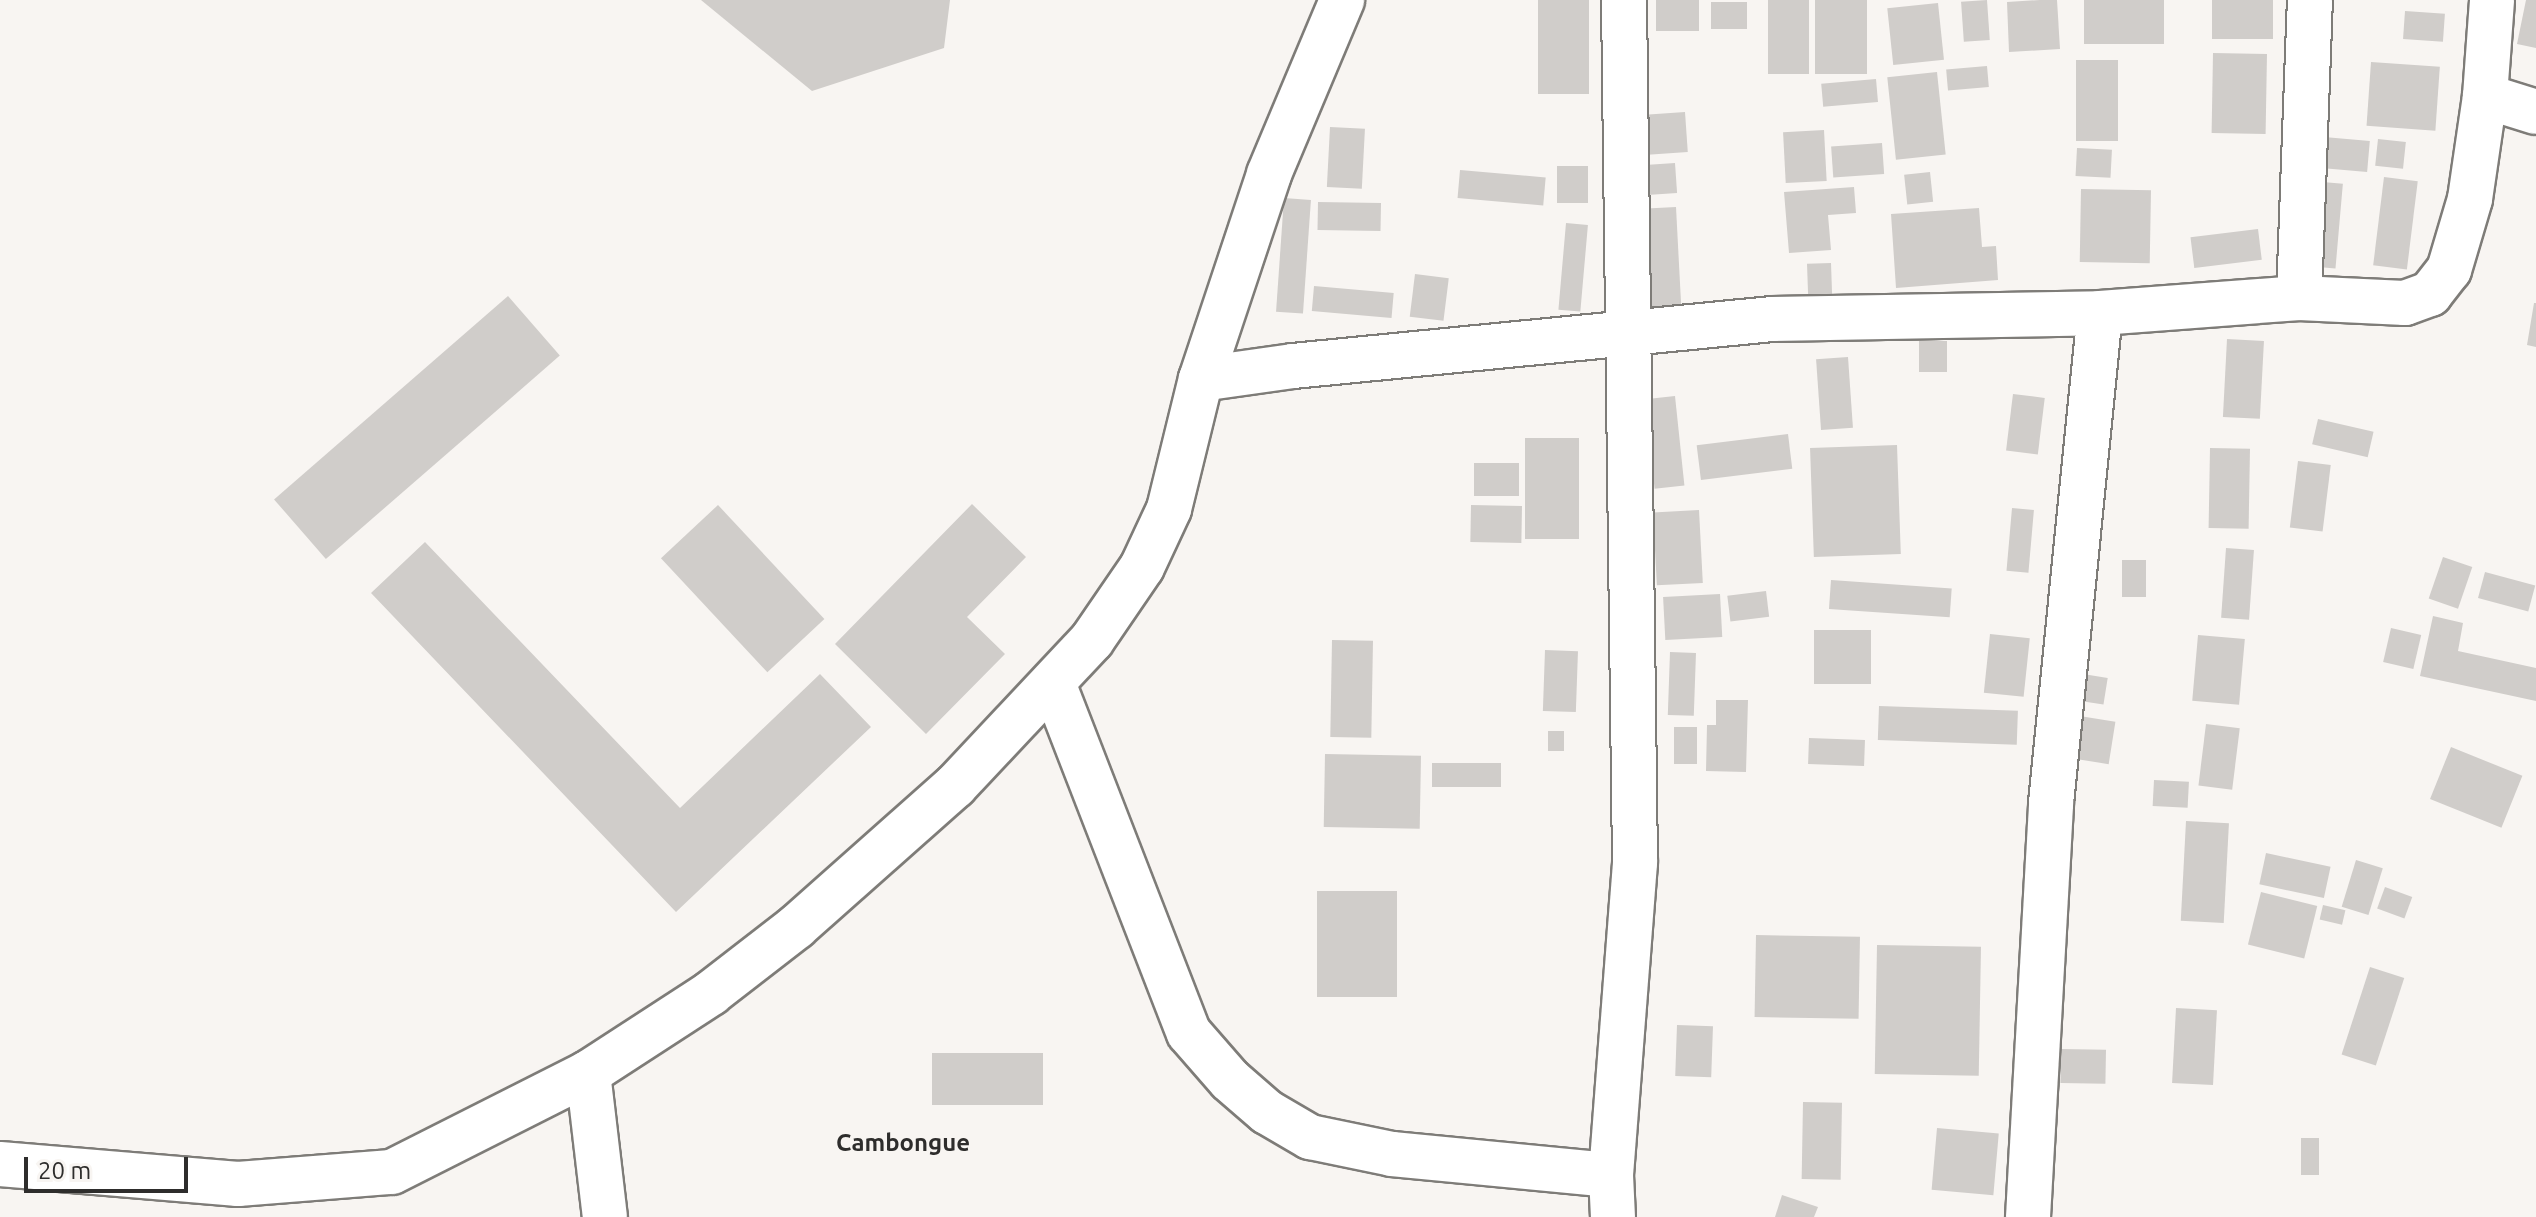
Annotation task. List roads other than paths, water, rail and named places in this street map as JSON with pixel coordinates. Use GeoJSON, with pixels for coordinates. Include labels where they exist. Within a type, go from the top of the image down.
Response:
{"type":"FeatureCollection","features":[{"type":"Feature","properties":{"kind":"street"},"geometry":{"type":"LineString","coordinates":[[0,1164],[238,1200],[392,1172],[588,1073],[711,993],[796,927],[955,786],[1092,640],[1142,567],[1169,509],[1201,379],[1269,174],[1342,0]]}},
{"type":"Feature","properties":{"kind":"street"},"geometry":{"type":"LineString","coordinates":[[1053,683],[1189,1033],[1230,1080],[1267,1112],[1310,1137],[1612,1196],[1635,863],[1624,0]]}},
{"type":"Feature","properties":{"kind":"street"},"geometry":{"type":"LineString","coordinates":[[2299,298],[2310,0]]}},
{"type":"Feature","properties":{"kind":"street"},"geometry":{"type":"LineString","coordinates":[[1201,379],[1293,366],[1772,319],[2100,313],[2299,298],[2405,303],[2430,294],[2449,270],[2470,199],[2485,96],[2492,0]]}},
{"type":"Feature","properties":{"kind":"street"},"geometry":{"type":"LineString","coordinates":[[2485,96],[2536,112]]}},
{"type":"Feature","properties":{"kind":"street"},"geometry":{"type":"LineString","coordinates":[[2028,1217],[2051,803],[2100,313]]}},
{"type":"Feature","properties":{"kind":"street"},"geometry":{"type":"LineString","coordinates":[[588,1073],[605,1217]]}},
{"type":"Feature","properties":{"kind":"district","name":"Cambongue"},"geometry":{"type":"Point","coordinates":[903,1143]}}]}
